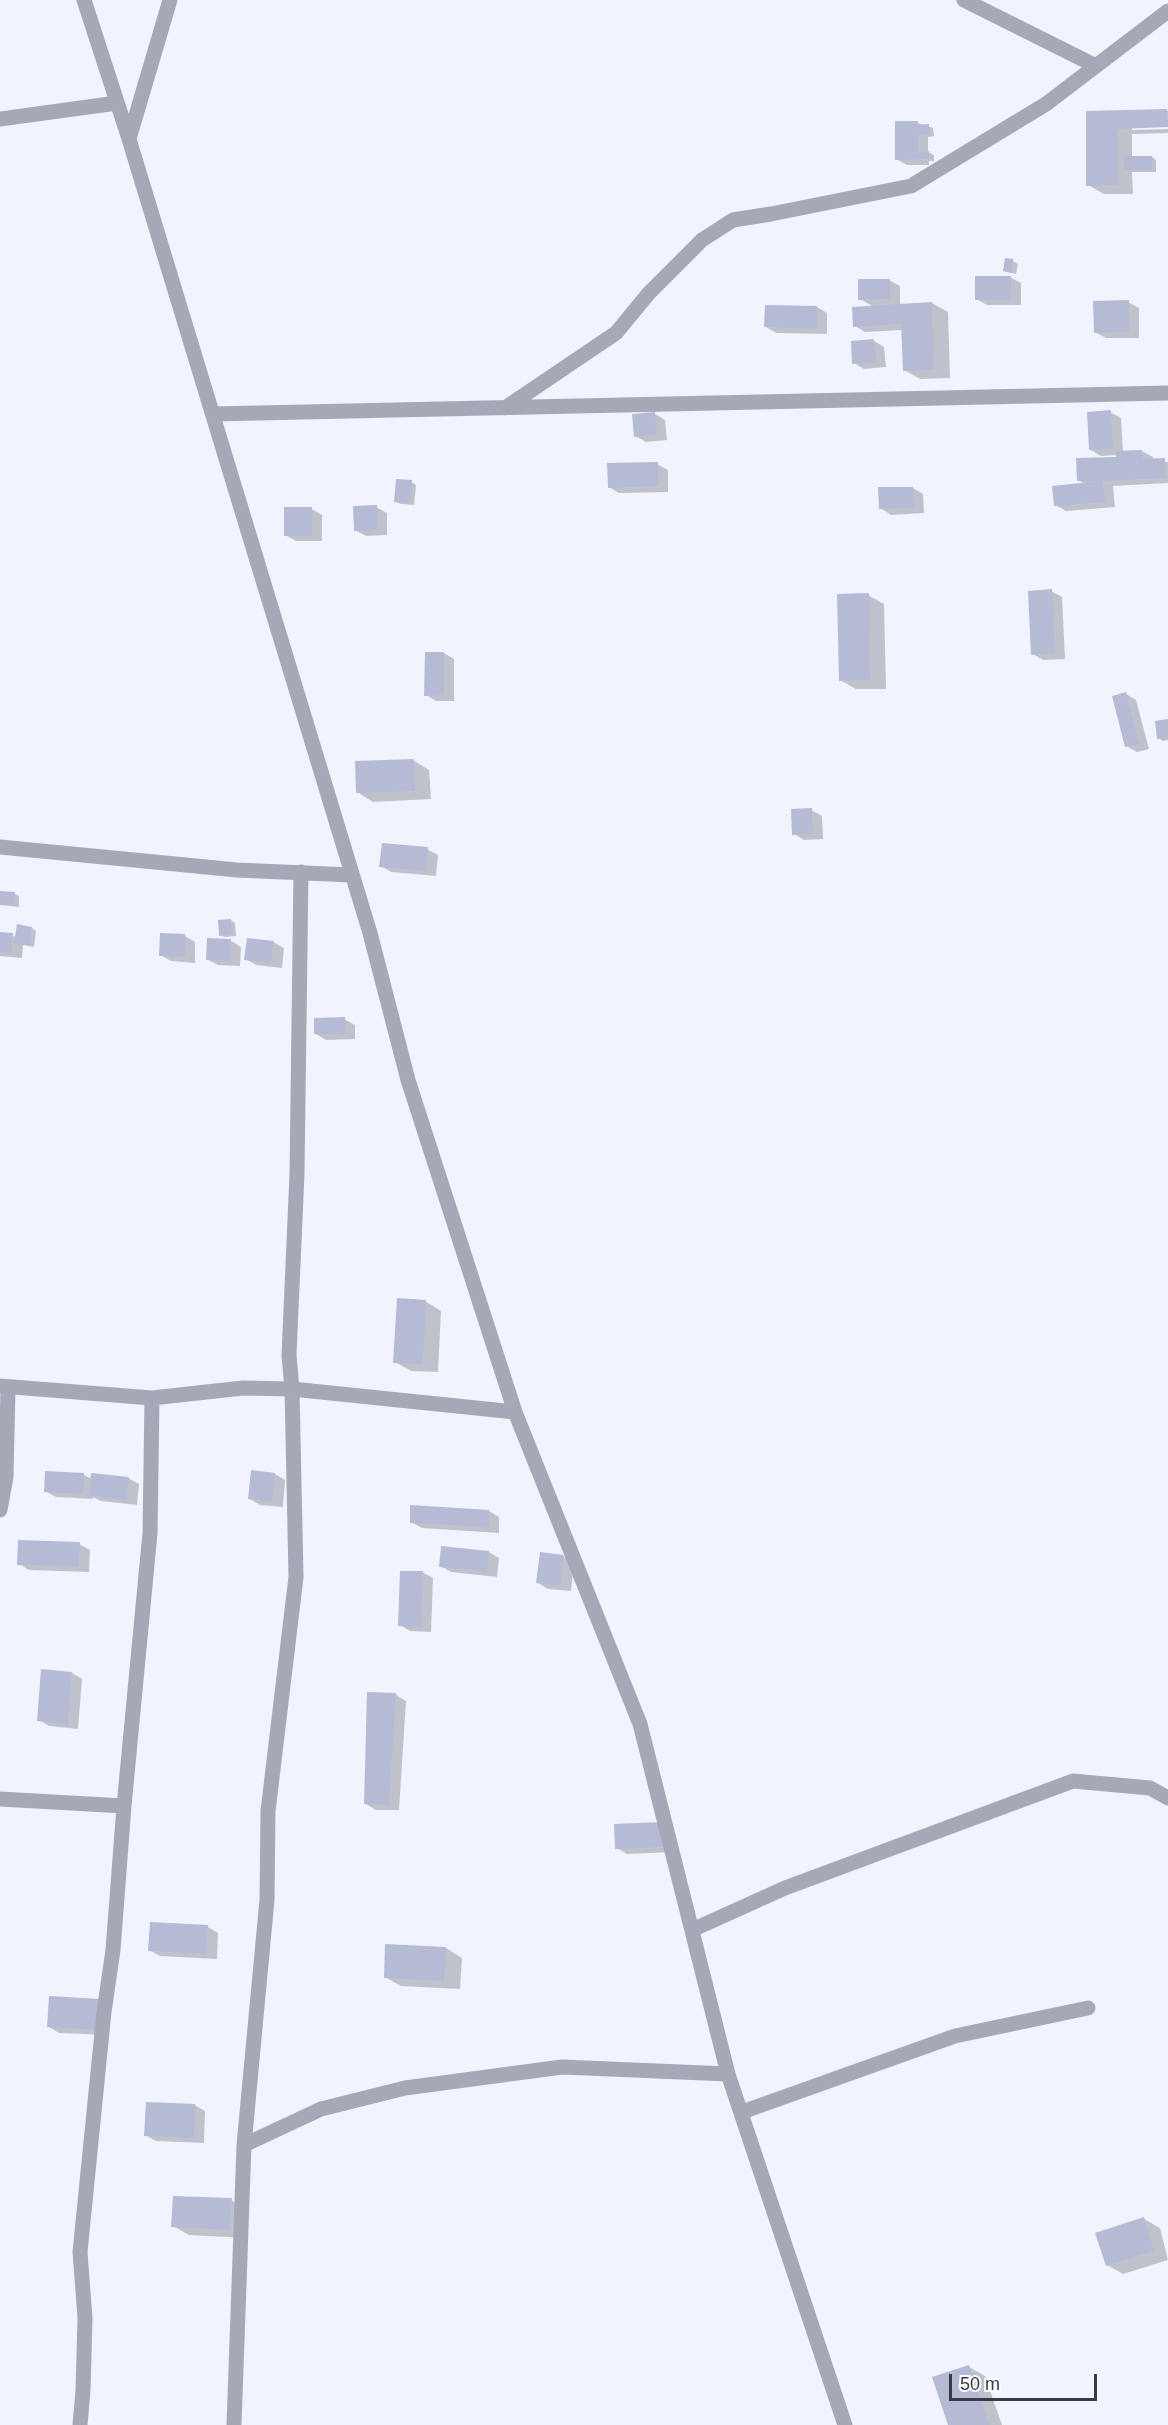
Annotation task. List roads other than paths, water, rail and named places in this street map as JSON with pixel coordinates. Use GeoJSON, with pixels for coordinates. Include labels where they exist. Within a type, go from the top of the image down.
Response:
{"type":"FeatureCollection","features":[{"type":"Feature","properties":{"kind":"street"},"geometry":{"type":"LineString","coordinates":[[84,0],[129,139],[370,933],[408,1080],[515,1412],[640,1724],[728,2074],[845,2425]]}},
{"type":"Feature","properties":{"kind":"street"},"geometry":{"type":"LineString","coordinates":[[129,139],[170,0]]}},
{"type":"Feature","properties":{"kind":"street"},"geometry":{"type":"LineString","coordinates":[[964,0],[1096,66]]}},
{"type":"Feature","properties":{"kind":"street"},"geometry":{"type":"LineString","coordinates":[[505,408],[616,333],[649,294],[702,240],[733,220],[910,186],[1046,104],[1168,11]]}},
{"type":"Feature","properties":{"kind":"street"},"geometry":{"type":"LineString","coordinates":[[0,119],[117,103]]}},
{"type":"Feature","properties":{"kind":"street"},"geometry":{"type":"LineString","coordinates":[[213,414],[1168,393]]}},
{"type":"Feature","properties":{"kind":"street"},"geometry":{"type":"LineString","coordinates":[[0,847],[237,870],[351,875]]}},
{"type":"Feature","properties":{"kind":"street"},"geometry":{"type":"LineString","coordinates":[[234,2425],[244,2145],[267,1900],[268,1811],[296,1577],[292,1389],[289,1356],[297,1174],[301,872]]}},
{"type":"Feature","properties":{"kind":"street"},"geometry":{"type":"LineString","coordinates":[[0,1510],[6,1477],[4,1387],[152,1398],[243,1388],[292,1389],[515,1412]]}},
{"type":"Feature","properties":{"kind":"street"},"geometry":{"type":"LineString","coordinates":[[80,2425],[85,2318],[80,2252],[104,2012],[113,1950],[150,1533],[152,1398]]}},
{"type":"Feature","properties":{"kind":"street"},"geometry":{"type":"LineString","coordinates":[[692,1930],[785,1888],[1073,1781],[1150,1788],[1168,1798]]}},
{"type":"Feature","properties":{"kind":"street"},"geometry":{"type":"LineString","coordinates":[[0,1799],[124,1806]]}},
{"type":"Feature","properties":{"kind":"street"},"geometry":{"type":"LineString","coordinates":[[742,2112],[955,2036],[1088,2008]]}},
{"type":"Feature","properties":{"kind":"street"},"geometry":{"type":"LineString","coordinates":[[244,2145],[321,2109],[405,2088],[562,2067],[728,2074]]}}]}
